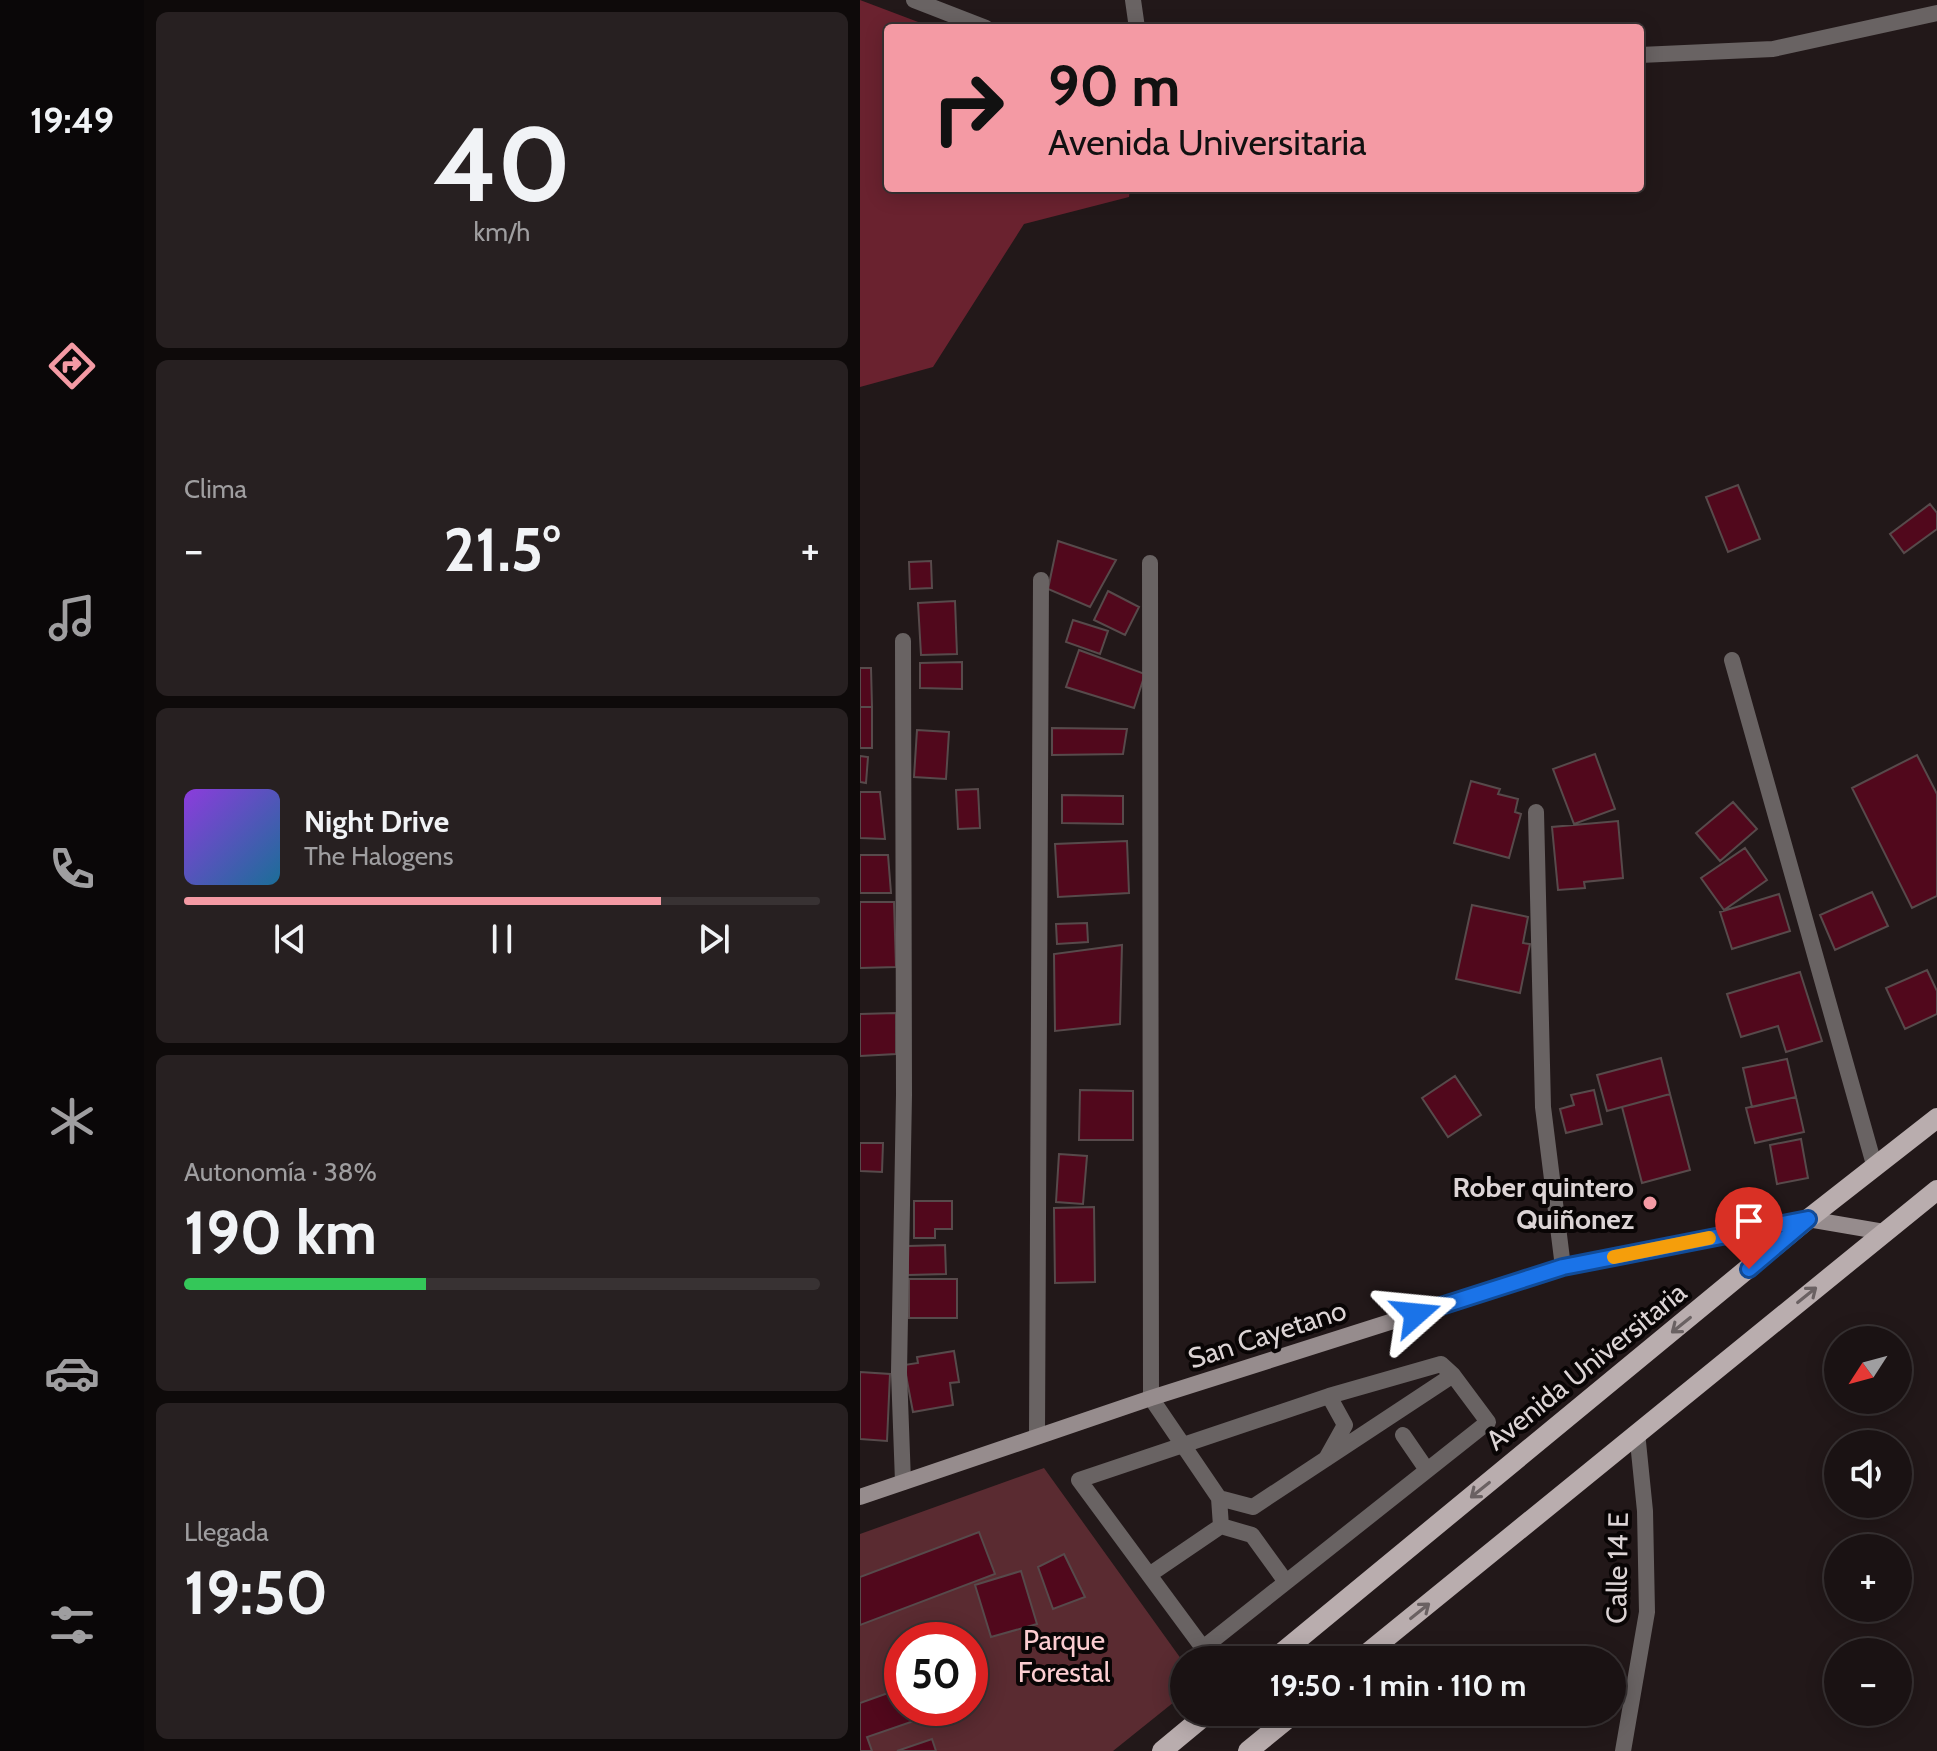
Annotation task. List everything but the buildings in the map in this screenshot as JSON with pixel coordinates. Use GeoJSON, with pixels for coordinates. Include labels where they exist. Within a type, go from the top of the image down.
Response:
{"type":"FeatureCollection","features":[{"type":"Feature","properties":{"kind":"main road","name":"Avenida Universitaria"},"geometry":{"type":"LineString","coordinates":[[1290,1646],[1808,1219],[1937,1118]]}},
{"type":"Feature","properties":{"kind":"main road"},"geometry":{"type":"LineString","coordinates":[[1376,1646],[1937,1190]]}},
{"type":"Feature","properties":{"kind":"main road","name":"San Cayetano"},"geometry":{"type":"LineString","coordinates":[[860,1497],[1037,1435],[1563,1267],[1808,1219],[1884,1232]]}},
{"type":"Feature","properties":{"kind":"main road"},"geometry":{"type":"LineString","coordinates":[[1162,1751],[1192,1726]]}},
{"type":"Feature","properties":{"kind":"main road"},"geometry":{"type":"LineString","coordinates":[[1248,1751],[1279,1726]]}},
{"type":"Feature","properties":{"kind":"street"},"geometry":{"type":"LineString","coordinates":[[914,0],[976,24]]}},
{"type":"Feature","properties":{"kind":"street"},"geometry":{"type":"LineString","coordinates":[[1133,0],[1137,24]]}},
{"type":"Feature","properties":{"kind":"street"},"geometry":{"type":"LineString","coordinates":[[1644,55],[1773,49],[1937,13]]}},
{"type":"Feature","properties":{"kind":"street"},"geometry":{"type":"LineString","coordinates":[[1150,563],[1151,1398],[1219,1498],[1221,1526]]}},
{"type":"Feature","properties":{"kind":"street"},"geometry":{"type":"LineString","coordinates":[[1037,1435],[1041,580]]}},
{"type":"Feature","properties":{"kind":"street"},"geometry":{"type":"LineString","coordinates":[[903,641],[904,1095],[899,1372],[903,1482]]}},
{"type":"Feature","properties":{"kind":"street"},"geometry":{"type":"LineString","coordinates":[[1732,660],[1875,1168]]}},
{"type":"Feature","properties":{"kind":"street"},"geometry":{"type":"LineString","coordinates":[[1536,812],[1543,1107],[1563,1267]]}},
{"type":"Feature","properties":{"kind":"street"},"geometry":{"type":"LineString","coordinates":[[1441,1364],[1453,1375],[1488,1422],[1203,1648],[1079,1480],[1329,1396],[1441,1364]]}},
{"type":"Feature","properties":{"kind":"street"},"geometry":{"type":"LineString","coordinates":[[1219,1498],[1253,1507],[1453,1375]]}},
{"type":"Feature","properties":{"kind":"street"},"geometry":{"type":"LineString","coordinates":[[1326,1459],[1345,1425],[1329,1396]]}},
{"type":"Feature","properties":{"kind":"street","name":"Calle 14 E"},"geometry":{"type":"LineString","coordinates":[[1623,1751],[1647,1612],[1645,1511],[1637,1432]]}},
{"type":"Feature","properties":{"kind":"street"},"geometry":{"type":"LineString","coordinates":[[1403,1435],[1427,1470]]}},
{"type":"Feature","properties":{"kind":"street"},"geometry":{"type":"LineString","coordinates":[[1253,1507],[1252,1535],[1286,1582]]}},
{"type":"Feature","properties":{"kind":"street"},"geometry":{"type":"LineString","coordinates":[[1149,1575],[1221,1526]]}},
{"type":"Feature","properties":{"kind":"street"},"geometry":{"type":"LineString","coordinates":[[1221,1526],[1252,1535]]}},
{"type":"Feature","properties":{"kind":"green space","name":"Parque Forestal"},"geometry":{"type":"Polygon","coordinates":[[[1044,1468],[1172,1646],[1170,1705],[1113,1751],[860,1751],[860,1534],[1044,1468]]]}},
{"type":"Feature","properties":{"kind":"shaded area"},"geometry":{"type":"Polygon","coordinates":[[[860,0],[923,24],[884,24],[884,192],[1130,192],[1129,197],[1024,224],[933,367],[860,387],[860,0]]]}},
{"type":"Feature","properties":{"kind":"slow traffic"},"geometry":{"type":"LineString","coordinates":[[1614,1257],[1709,1238]]}},
{"type":"Feature","properties":{"kind":"place","name":"Rober quintero Quiñonez"},"geometry":{"type":"Point","coordinates":[1650,1203]}},
{"type":"Feature","properties":{"kind":"route"},"geometry":{"type":"LineString","coordinates":[[1416,1314],[1563,1267],[1808,1219],[1749,1269]]}}]}
